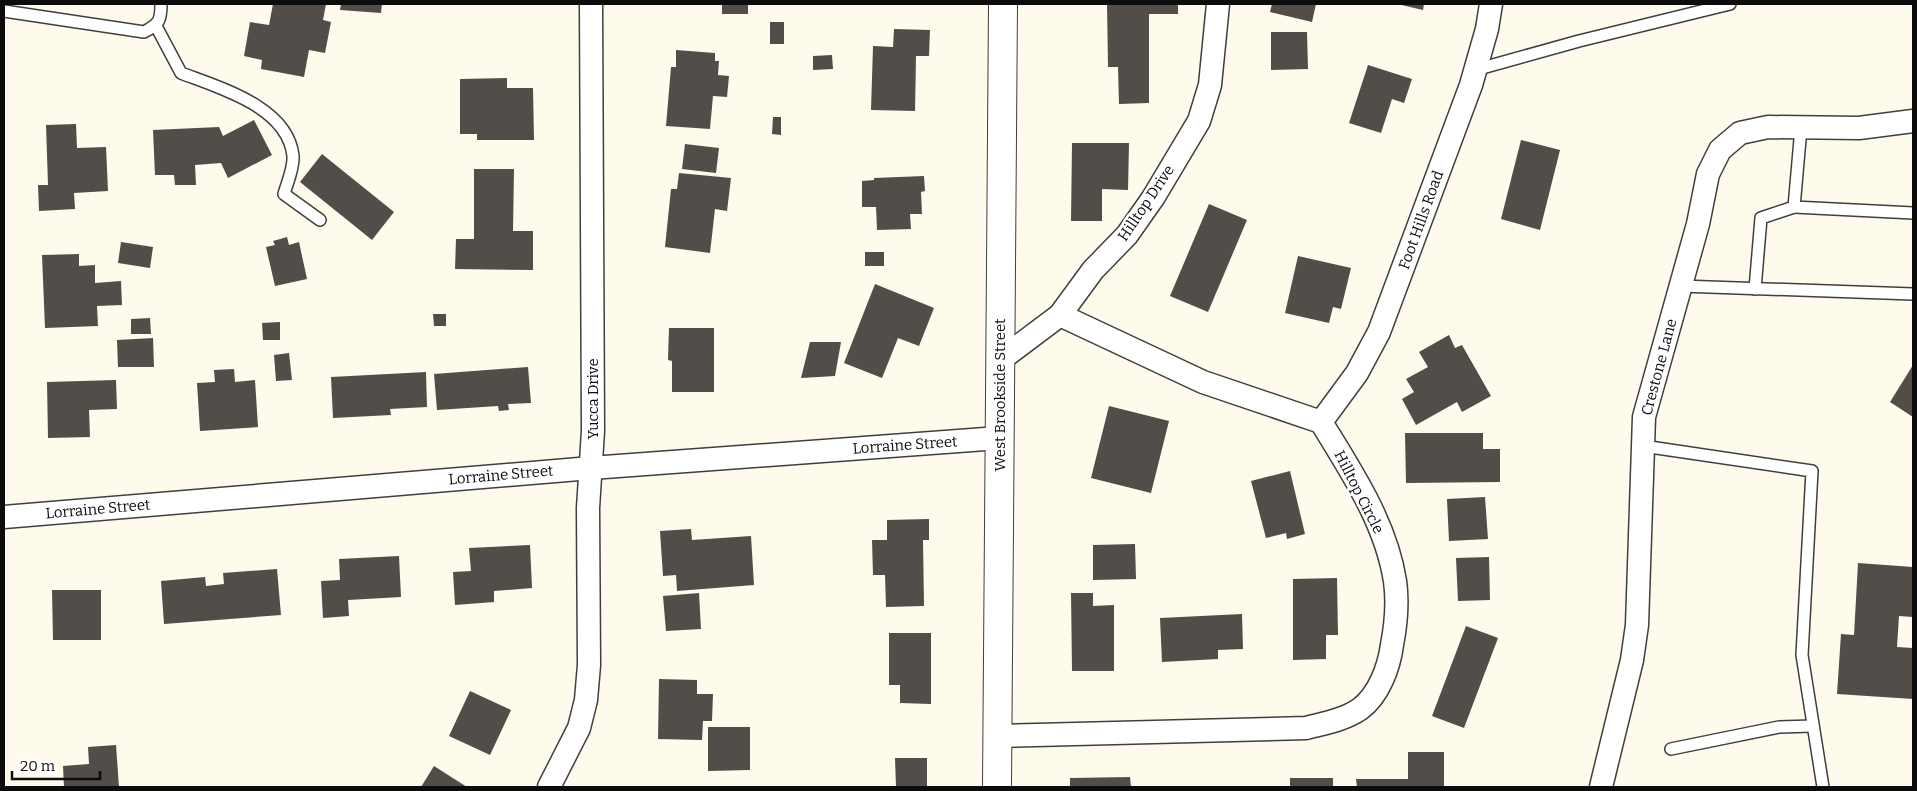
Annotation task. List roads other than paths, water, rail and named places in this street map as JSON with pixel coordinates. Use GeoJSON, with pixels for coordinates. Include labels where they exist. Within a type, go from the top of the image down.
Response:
{"type":"FeatureCollection","features":[{"type":"Feature","properties":{"kind":"street","name":"Yucca Drive"},"geometry":{"type":"LineString","coordinates":[[550,787],[579,728],[586,700],[589,665],[588,508],[593,430],[591,4]]}},
{"type":"Feature","properties":{"kind":"street","name":"West Brookside Street"},"geometry":{"type":"LineString","coordinates":[[996,787],[1003,4]]}},
{"type":"Feature","properties":{"kind":"street","name":"Hilltop Drive"},"geometry":{"type":"LineString","coordinates":[[1000,360],[1060,315],[1093,270],[1126,236],[1154,198],[1198,121],[1210,85],[1216,41],[1218,4]]}},
{"type":"Feature","properties":{"kind":"street","name":"Foot Hills Road"},"geometry":{"type":"LineString","coordinates":[[1321,422],[1357,373],[1379,332],[1475,70],[1487,29],[1491,4]]}},
{"type":"Feature","properties":{"kind":"street","name":"Crestone Lane"},"geometry":{"type":"LineString","coordinates":[[1601,787],[1632,660],[1638,625],[1644,418],[1698,224],[1708,174],[1720,150],[1740,132],[1768,127],[1859,128],[1913,121]]}},
{"type":"Feature","properties":{"kind":"street"},"geometry":{"type":"LineString","coordinates":[[1060,315],[1203,382],[1321,422]]}},
{"type":"Feature","properties":{"kind":"street","name":"Hilltop Circle"},"geometry":{"type":"LineString","coordinates":[[997,736],[1306,728],[1335,721],[1361,708],[1378,688],[1390,660],[1396,621],[1395,581],[1388,551],[1371,510],[1321,422]]}},
{"type":"Feature","properties":{"kind":"street","name":"Lorraine Street"},"geometry":{"type":"LineString","coordinates":[[4,517],[591,468],[999,438]]}},
{"type":"Feature","properties":{"kind":"lane"},"geometry":{"type":"LineString","coordinates":[[4,11],[144,32],[156,26],[160,18],[161,4]]}},
{"type":"Feature","properties":{"kind":"lane"},"geometry":{"type":"LineString","coordinates":[[1475,70],[1579,41],[1730,4]]}},
{"type":"Feature","properties":{"kind":"lane"},"geometry":{"type":"LineString","coordinates":[[156,26],[181,73],[239,96],[272,116],[285,131],[293,157],[284,194],[320,220]]}},
{"type":"Feature","properties":{"kind":"lane"},"geometry":{"type":"LineString","coordinates":[[1794,207],[1801,128]]}},
{"type":"Feature","properties":{"kind":"lane"},"geometry":{"type":"LineString","coordinates":[[1755,289],[1760,218],[1794,207],[1913,213]]}},
{"type":"Feature","properties":{"kind":"lane"},"geometry":{"type":"LineString","coordinates":[[1681,286],[1913,294]]}},
{"type":"Feature","properties":{"kind":"lane"},"geometry":{"type":"LineString","coordinates":[[1643,446],[1812,472],[1802,656],[1823,787]]}},
{"type":"Feature","properties":{"kind":"lane"},"geometry":{"type":"LineString","coordinates":[[1671,749],[1779,727],[1813,726]]}}]}
